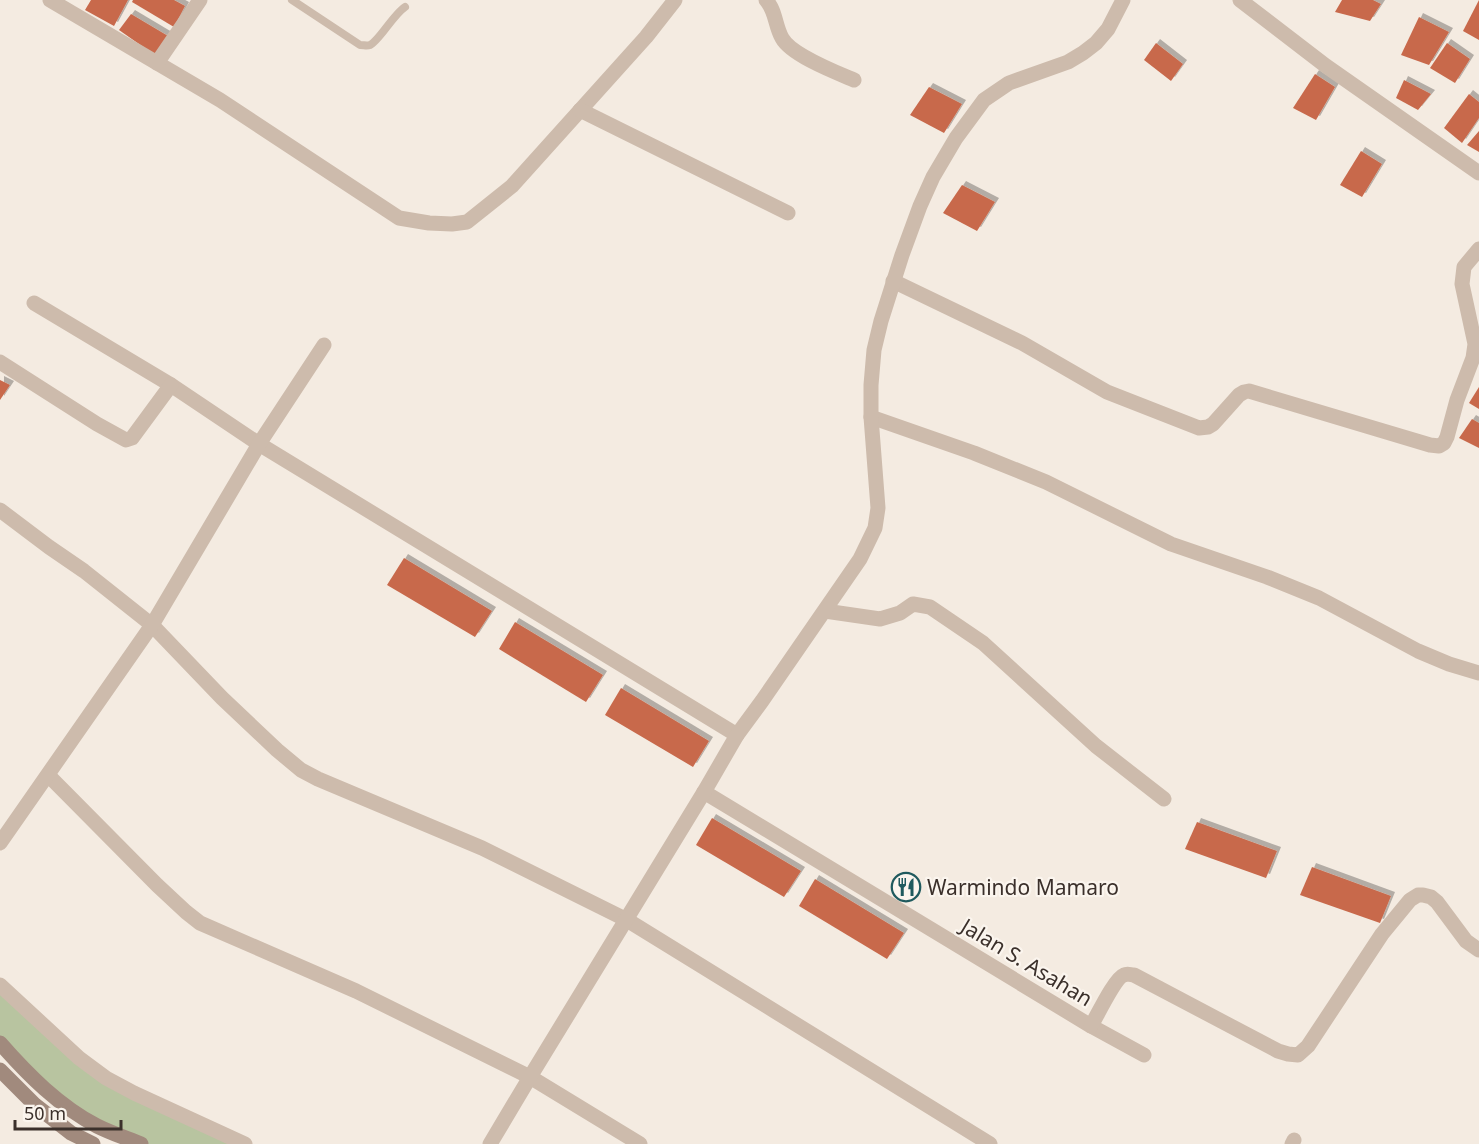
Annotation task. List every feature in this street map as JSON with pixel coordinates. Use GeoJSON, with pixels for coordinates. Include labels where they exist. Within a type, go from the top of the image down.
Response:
{"type":"FeatureCollection","features":[{"type":"Feature","properties":{"kind":"main road"},"geometry":{"type":"LineString","coordinates":[[0,1043],[31,1076],[75,1113],[112,1133],[141,1144]]}},
{"type":"Feature","properties":{"kind":"main road"},"geometry":{"type":"LineString","coordinates":[[0,1070],[35,1105],[71,1133],[93,1144]]}},
{"type":"Feature","properties":{"kind":"street"},"geometry":{"type":"LineString","coordinates":[[50,0],[220,100],[399,218],[452,224],[467,222],[512,186],[646,37],[675,0]]}},
{"type":"Feature","properties":{"kind":"street"},"geometry":{"type":"LineString","coordinates":[[766,0],[771,5],[781,38],[786,44],[794,51],[854,81]]}},
{"type":"Feature","properties":{"kind":"street"},"geometry":{"type":"LineString","coordinates":[[490,1144],[737,735],[860,559],[875,528],[878,508],[871,417],[874,350],[893,281],[933,177],[956,138],[984,100],[1009,83],[1068,62],[1083,53],[1108,29],[1123,0]]}},
{"type":"Feature","properties":{"kind":"street"},"geometry":{"type":"LineString","coordinates":[[1240,0],[1326,66],[1479,174]]}},
{"type":"Feature","properties":{"kind":"street"},"geometry":{"type":"LineString","coordinates":[[157,63],[194,2]]}},
{"type":"Feature","properties":{"kind":"street"},"geometry":{"type":"LineString","coordinates":[[580,110],[788,213]]}},
{"type":"Feature","properties":{"kind":"street"},"geometry":{"type":"LineString","coordinates":[[893,281],[1022,343],[1107,392],[1199,428],[1213,424],[1239,395],[1249,391],[1439,446],[1447,437],[1456,400],[1473,358],[1474,344],[1462,284],[1464,267],[1479,249]]}},
{"type":"Feature","properties":{"kind":"street"},"geometry":{"type":"LineString","coordinates":[[34,303],[171,385],[259,444],[737,735]]}},
{"type":"Feature","properties":{"kind":"street"},"geometry":{"type":"LineString","coordinates":[[0,843],[152,625],[259,444],[324,345]]}},
{"type":"Feature","properties":{"kind":"street"},"geometry":{"type":"LineString","coordinates":[[0,362],[126,440],[132,438],[171,385]]}},
{"type":"Feature","properties":{"kind":"street"},"geometry":{"type":"LineString","coordinates":[[871,417],[974,453],[1046,482],[1171,544],[1267,577],[1319,598],[1418,651],[1479,673]]}},
{"type":"Feature","properties":{"kind":"street"},"geometry":{"type":"LineString","coordinates":[[0,510],[84,571],[152,625],[222,698],[301,770],[482,848],[627,920],[990,1144]]}},
{"type":"Feature","properties":{"kind":"street"},"geometry":{"type":"LineString","coordinates":[[825,611],[880,619],[900,614],[913,604],[930,608],[983,643],[1096,746],[1164,799]]}},
{"type":"Feature","properties":{"kind":"street"},"geometry":{"type":"LineString","coordinates":[[48,775],[157,885],[200,923],[356,991],[530,1077],[640,1144]]}},
{"type":"Feature","properties":{"kind":"street","name":"Jalan S. Asahan"},"geometry":{"type":"LineString","coordinates":[[704,792],[1091,1026],[1144,1055]]}},
{"type":"Feature","properties":{"kind":"street"},"geometry":{"type":"LineString","coordinates":[[1091,1026],[1116,983],[1123,975],[1128,974],[1134,975],[1278,1051],[1298,1055],[1308,1046],[1382,934],[1410,900],[1418,895],[1423,894],[1437,902],[1466,941],[1479,950]]}},
{"type":"Feature","properties":{"kind":"street"},"geometry":{"type":"LineString","coordinates":[[0,985],[79,1058],[106,1078],[245,1144]]}},
{"type":"Feature","properties":{"kind":"lane"},"geometry":{"type":"LineString","coordinates":[[292,0],[360,45],[365,46],[374,43],[395,15],[405,7]]}},
{"type":"Feature","properties":{"kind":"green space"},"geometry":{"type":"Polygon","coordinates":[[[0,987],[78,1060],[242,1144],[144,1144],[75,1111],[0,1042],[0,987]]]}},
{"type":"Feature","properties":{"kind":"building"},"geometry":{"type":"Polygon","coordinates":[[[91,0],[128,0],[114,26],[85,10],[91,0]]]}},
{"type":"Feature","properties":{"kind":"building"},"geometry":{"type":"Polygon","coordinates":[[[133,0],[174,0],[185,6],[174,27],[132,2],[133,0]]]}},
{"type":"Feature","properties":{"kind":"building"},"geometry":{"type":"Polygon","coordinates":[[[1342,0],[1373,0],[1381,4],[1370,21],[1335,12],[1342,0]]]}},
{"type":"Feature","properties":{"kind":"building"},"geometry":{"type":"Polygon","coordinates":[[[1479,0],[1479,40],[1463,31],[1479,0]]]}},
{"type":"Feature","properties":{"kind":"building"},"geometry":{"type":"Polygon","coordinates":[[[131,14],[168,36],[156,56],[119,30],[131,14]]]}},
{"type":"Feature","properties":{"kind":"building"},"geometry":{"type":"Polygon","coordinates":[[[1419,17],[1449,32],[1429,65],[1401,55],[1419,17]]]}},
{"type":"Feature","properties":{"kind":"building"},"geometry":{"type":"Polygon","coordinates":[[[1156,43],[1183,64],[1171,81],[1144,60],[1156,43]]]}},
{"type":"Feature","properties":{"kind":"building"},"geometry":{"type":"Polygon","coordinates":[[[1447,43],[1470,59],[1455,83],[1430,68],[1447,43]]]}},
{"type":"Feature","properties":{"kind":"building"},"geometry":{"type":"Polygon","coordinates":[[[1315,74],[1335,87],[1316,120],[1293,108],[1315,74]]]}},
{"type":"Feature","properties":{"kind":"building"},"geometry":{"type":"Polygon","coordinates":[[[1404,80],[1431,94],[1418,110],[1396,98],[1404,80]]]}},
{"type":"Feature","properties":{"kind":"building"},"geometry":{"type":"Polygon","coordinates":[[[929,87],[962,104],[944,133],[910,115],[929,87]]]}},
{"type":"Feature","properties":{"kind":"building"},"geometry":{"type":"Polygon","coordinates":[[[1469,94],[1479,102],[1479,118],[1462,143],[1444,128],[1469,94]]]}},
{"type":"Feature","properties":{"kind":"building"},"geometry":{"type":"Polygon","coordinates":[[[1479,131],[1479,152],[1467,145],[1479,131]]]}},
{"type":"Feature","properties":{"kind":"building"},"geometry":{"type":"Polygon","coordinates":[[[1361,151],[1382,164],[1362,197],[1340,185],[1361,151]]]}},
{"type":"Feature","properties":{"kind":"building"},"geometry":{"type":"Polygon","coordinates":[[[962,185],[995,202],[977,231],[943,213],[962,185]]]}},
{"type":"Feature","properties":{"kind":"building"},"geometry":{"type":"Polygon","coordinates":[[[0,380],[10,385],[0,400],[0,380]]]}},
{"type":"Feature","properties":{"kind":"building"},"geometry":{"type":"Polygon","coordinates":[[[1479,387],[1479,409],[1469,403],[1479,387]]]}},
{"type":"Feature","properties":{"kind":"building"},"geometry":{"type":"Polygon","coordinates":[[[1472,419],[1479,423],[1479,448],[1459,438],[1472,419]]]}},
{"type":"Feature","properties":{"kind":"building"},"geometry":{"type":"Polygon","coordinates":[[[404,558],[492,611],[475,637],[387,585],[404,558]]]}},
{"type":"Feature","properties":{"kind":"building"},"geometry":{"type":"Polygon","coordinates":[[[515,622],[603,675],[586,702],[499,649],[515,622]]]}},
{"type":"Feature","properties":{"kind":"building"},"geometry":{"type":"Polygon","coordinates":[[[621,688],[709,741],[693,767],[605,715],[621,688]]]}},
{"type":"Feature","properties":{"kind":"building"},"geometry":{"type":"Polygon","coordinates":[[[712,818],[801,871],[784,897],[696,845],[712,818]]]}},
{"type":"Feature","properties":{"kind":"building"},"geometry":{"type":"Polygon","coordinates":[[[1197,822],[1277,851],[1266,878],[1185,849],[1197,822]]]}},
{"type":"Feature","properties":{"kind":"building"},"geometry":{"type":"Polygon","coordinates":[[[1312,867],[1391,896],[1380,923],[1300,895],[1312,867]]]}},
{"type":"Feature","properties":{"kind":"building"},"geometry":{"type":"Polygon","coordinates":[[[815,879],[904,933],[887,959],[799,906],[815,879]]]}},
{"type":"Feature","properties":{"kind":"place","name":"Warmindo Mamaro"},"geometry":{"type":"Point","coordinates":[906,887]}}]}
